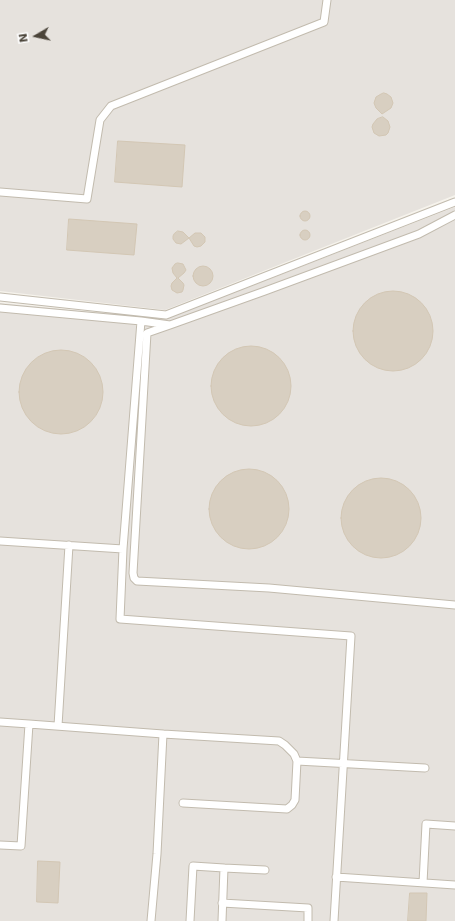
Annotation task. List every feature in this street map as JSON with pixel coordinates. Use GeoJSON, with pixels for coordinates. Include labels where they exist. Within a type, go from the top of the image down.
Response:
{"type":"FeatureCollection","features":[{"type":"Feature","properties":{"kind":"street"},"geometry":{"type":"LineString","coordinates":[[0,192],[87,199],[100,120],[111,106],[324,22],[327,0]]}},
{"type":"Feature","properties":{"kind":"street"},"geometry":{"type":"LineString","coordinates":[[0,297],[166,315],[455,202]]}},
{"type":"Feature","properties":{"kind":"street"},"geometry":{"type":"LineString","coordinates":[[455,215],[419,234],[147,333],[133,574],[134,578],[137,580],[268,588],[455,605]]}},
{"type":"Feature","properties":{"kind":"street"},"geometry":{"type":"LineString","coordinates":[[0,308],[170,324]]}},
{"type":"Feature","properties":{"kind":"street"},"geometry":{"type":"LineString","coordinates":[[140,321],[123,549],[120,619],[351,636],[334,921]]}},
{"type":"Feature","properties":{"kind":"street"},"geometry":{"type":"LineString","coordinates":[[0,541],[123,549]]}},
{"type":"Feature","properties":{"kind":"street"},"geometry":{"type":"LineString","coordinates":[[58,726],[69,545]]}},
{"type":"Feature","properties":{"kind":"street"},"geometry":{"type":"LineString","coordinates":[[0,722],[279,741],[294,754],[297,761],[295,800],[287,809],[183,803]]}},
{"type":"Feature","properties":{"kind":"street"},"geometry":{"type":"LineString","coordinates":[[0,845],[21,846],[29,724]]}},
{"type":"Feature","properties":{"kind":"street"},"geometry":{"type":"LineString","coordinates":[[151,921],[157,854],[163,734]]}},
{"type":"Feature","properties":{"kind":"street"},"geometry":{"type":"LineString","coordinates":[[297,761],[425,768]]}},
{"type":"Feature","properties":{"kind":"street"},"geometry":{"type":"LineString","coordinates":[[422,883],[426,824],[455,826]]}},
{"type":"Feature","properties":{"kind":"street"},"geometry":{"type":"LineString","coordinates":[[190,921],[194,866],[265,870]]}},
{"type":"Feature","properties":{"kind":"street"},"geometry":{"type":"LineString","coordinates":[[222,921],[224,868]]}},
{"type":"Feature","properties":{"kind":"street"},"geometry":{"type":"LineString","coordinates":[[336,877],[455,885]]}},
{"type":"Feature","properties":{"kind":"street"},"geometry":{"type":"LineString","coordinates":[[222,903],[308,908],[308,921]]}},
{"type":"Feature","properties":{"kind":"shaded area"},"geometry":{"type":"Polygon","coordinates":[[[0,0],[455,0],[455,195],[165,310],[0,291],[0,0]]]}},
{"type":"Feature","properties":{"kind":"shaded area"},"geometry":{"type":"Polygon","coordinates":[[[455,207],[455,921],[0,921],[0,303],[166,319],[455,207]]]}},
{"type":"Feature","properties":{"kind":"building"},"geometry":{"type":"Polygon","coordinates":[[[384,93],[391,97],[393,103],[391,108],[382,114],[376,108],[374,103],[376,97],[384,93]]]}},
{"type":"Feature","properties":{"kind":"building"},"geometry":{"type":"Polygon","coordinates":[[[383,117],[388,121],[390,127],[386,135],[379,136],[374,133],[372,127],[377,119],[383,117]]]}},
{"type":"Feature","properties":{"kind":"building"},"geometry":{"type":"Polygon","coordinates":[[[118,141],[185,145],[182,187],[115,182],[118,141]]]}},
{"type":"Feature","properties":{"kind":"building"},"geometry":{"type":"Polygon","coordinates":[[[305,211],[310,216],[305,221],[300,216],[305,211]]]}},
{"type":"Feature","properties":{"kind":"building"},"geometry":{"type":"Polygon","coordinates":[[[69,219],[137,224],[134,255],[67,250],[69,219]]]}},
{"type":"Feature","properties":{"kind":"building"},"geometry":{"type":"Polygon","coordinates":[[[303,230],[307,230],[309,231],[309,239],[303,240],[300,237],[300,233],[303,230]]]}},
{"type":"Feature","properties":{"kind":"building"},"geometry":{"type":"Polygon","coordinates":[[[178,231],[183,232],[189,238],[181,244],[176,243],[173,239],[174,234],[178,231]]]}},
{"type":"Feature","properties":{"kind":"building"},"geometry":{"type":"Polygon","coordinates":[[[195,233],[201,233],[205,237],[205,242],[201,246],[197,247],[194,246],[189,238],[195,233]]]}},
{"type":"Feature","properties":{"kind":"building"},"geometry":{"type":"Polygon","coordinates":[[[178,263],[183,264],[186,270],[178,278],[184,285],[182,292],[177,293],[172,290],[171,286],[177,278],[173,273],[172,268],[178,263]]]}},
{"type":"Feature","properties":{"kind":"building"},"geometry":{"type":"Polygon","coordinates":[[[203,266],[210,269],[213,276],[210,283],[203,286],[196,283],[193,276],[196,269],[203,266]]]}},
{"type":"Feature","properties":{"kind":"building"},"geometry":{"type":"Polygon","coordinates":[[[385,291],[401,291],[422,302],[433,323],[433,339],[422,360],[401,371],[385,371],[371,365],[364,360],[359,353],[353,339],[353,323],[359,309],[364,302],[371,297],[385,291]]]}},
{"type":"Feature","properties":{"kind":"building"},"geometry":{"type":"Polygon","coordinates":[[[243,346],[259,346],[280,357],[291,378],[291,394],[280,415],[259,426],[243,426],[229,420],[222,415],[217,408],[211,394],[211,378],[217,364],[222,357],[229,352],[243,346]]]}},
{"type":"Feature","properties":{"kind":"building"},"geometry":{"type":"Polygon","coordinates":[[[61,350],[77,353],[91,362],[100,376],[103,392],[100,408],[91,422],[77,431],[61,434],[45,431],[31,422],[22,408],[19,392],[22,376],[31,362],[45,353],[61,350]]]}},
{"type":"Feature","properties":{"kind":"building"},"geometry":{"type":"Polygon","coordinates":[[[241,469],[257,469],[278,480],[289,501],[289,517],[278,538],[257,549],[241,549],[227,543],[220,538],[215,531],[209,517],[209,501],[215,487],[220,480],[227,475],[241,469]]]}},
{"type":"Feature","properties":{"kind":"building"},"geometry":{"type":"Polygon","coordinates":[[[373,478],[389,478],[410,489],[421,510],[421,526],[410,547],[389,558],[373,558],[359,552],[352,547],[347,540],[341,526],[341,510],[347,496],[352,489],[359,484],[373,478]]]}},
{"type":"Feature","properties":{"kind":"building"},"geometry":{"type":"Polygon","coordinates":[[[38,861],[60,862],[58,903],[37,902],[38,861]]]}},
{"type":"Feature","properties":{"kind":"building"},"geometry":{"type":"Polygon","coordinates":[[[410,893],[427,893],[426,921],[408,921],[410,893]]]}}]}
